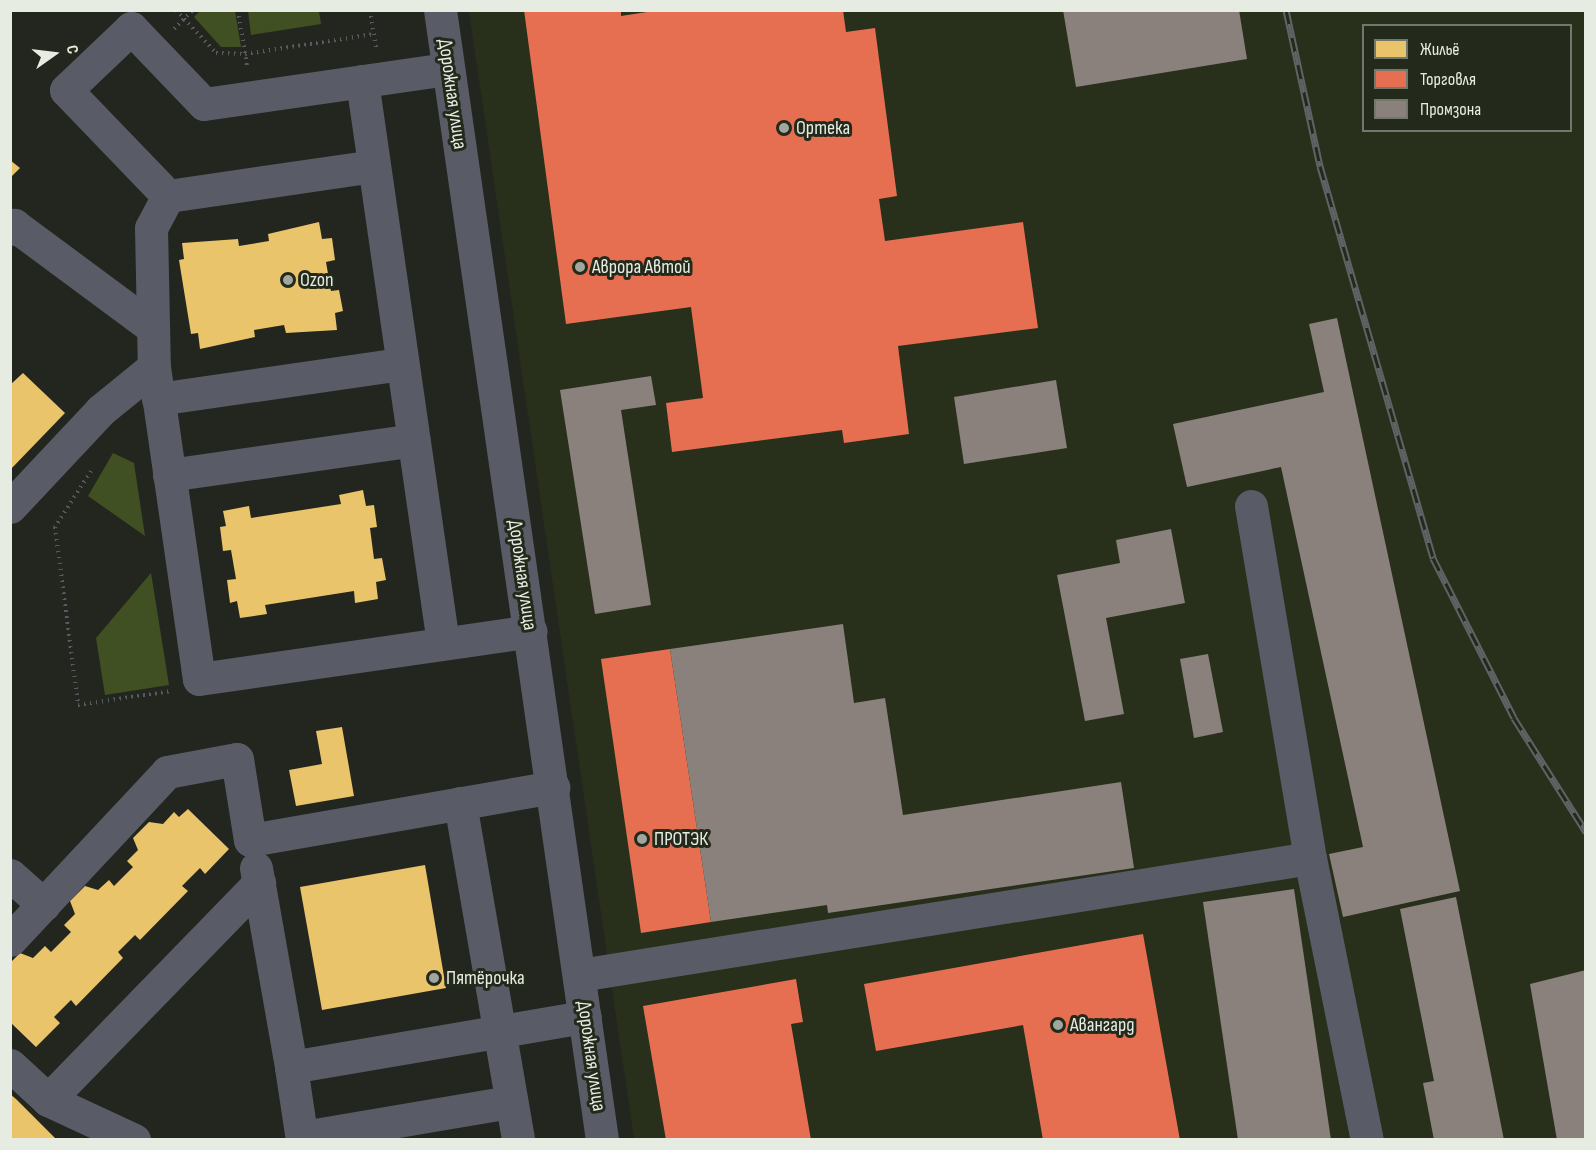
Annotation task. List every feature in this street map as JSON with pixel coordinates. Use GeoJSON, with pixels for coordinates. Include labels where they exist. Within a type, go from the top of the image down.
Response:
{"type":"FeatureCollection","features":[{"type":"Feature","properties":{"kind":"street","name":"Дорожная улица"},"geometry":{"type":"LineString","coordinates":[[440,10],[531,631],[602,1140]]}},
{"type":"Feature","properties":{"kind":"street"},"geometry":{"type":"LineString","coordinates":[[168,196],[66,90],[131,28],[204,104],[448,69]]}},
{"type":"Feature","properties":{"kind":"street"},"geometry":{"type":"LineString","coordinates":[[362,81],[443,644]]}},
{"type":"Feature","properties":{"kind":"street"},"geometry":{"type":"LineString","coordinates":[[168,196],[374,166]]}},
{"type":"Feature","properties":{"kind":"street"},"geometry":{"type":"LineString","coordinates":[[168,196],[151,228],[154,367],[199,679],[531,631]]}},
{"type":"Feature","properties":{"kind":"street"},"geometry":{"type":"LineString","coordinates":[[10,229],[14,225],[153,328]]}},
{"type":"Feature","properties":{"kind":"street"},"geometry":{"type":"LineString","coordinates":[[158,399],[402,364]]}},
{"type":"Feature","properties":{"kind":"street"},"geometry":{"type":"LineString","coordinates":[[10,507],[101,410],[154,367]]}},
{"type":"Feature","properties":{"kind":"street"},"geometry":{"type":"LineString","coordinates":[[169,475],[414,440]]}},
{"type":"Feature","properties":{"kind":"street"},"geometry":{"type":"LineString","coordinates":[[1251,506],[1310,858],[1367,1140]]}},
{"type":"Feature","properties":{"kind":"street"},"geometry":{"type":"LineString","coordinates":[[10,940],[167,772],[237,759],[303,1138],[511,1102]]}},
{"type":"Feature","properties":{"kind":"street"},"geometry":{"type":"LineString","coordinates":[[250,840],[553,787]]}},
{"type":"Feature","properties":{"kind":"street"},"geometry":{"type":"LineString","coordinates":[[460,803],[518,1140]]}},
{"type":"Feature","properties":{"kind":"street"},"geometry":{"type":"LineString","coordinates":[[580,975],[1310,858]]}},
{"type":"Feature","properties":{"kind":"street"},"geometry":{"type":"LineString","coordinates":[[10,875],[44,905]]}},
{"type":"Feature","properties":{"kind":"street"},"geometry":{"type":"LineString","coordinates":[[48,1100],[259,883]]}},
{"type":"Feature","properties":{"kind":"street"},"geometry":{"type":"LineString","coordinates":[[291,1067],[585,1017]]}},
{"type":"Feature","properties":{"kind":"street"},"geometry":{"type":"LineString","coordinates":[[10,1065],[48,1100],[134,1140]]}},
{"type":"Feature","properties":{"kind":"path"},"geometry":{"type":"LineString","coordinates":[[176,10],[216,53],[245,54],[374,34]]}},
{"type":"Feature","properties":{"kind":"path"},"geometry":{"type":"LineString","coordinates":[[238,10],[252,97]]}},
{"type":"Feature","properties":{"kind":"path"},"geometry":{"type":"LineString","coordinates":[[93,468],[55,527],[78,705],[178,690],[199,679]]}},
{"type":"Feature","properties":{"kind":"shaded area"},"geometry":{"type":"Polygon","coordinates":[[[469,11],[1585,11],[1585,1139],[634,1139],[469,11]]]}},
{"type":"Feature","properties":{"kind":"green space"},"geometry":{"type":"Polygon","coordinates":[[[200,11],[235,11],[241,47],[221,47],[194,17],[200,11]]]}},
{"type":"Feature","properties":{"kind":"green space"},"geometry":{"type":"Polygon","coordinates":[[[248,11],[319,11],[321,24],[251,35],[248,11]]]}},
{"type":"Feature","properties":{"kind":"green space"},"geometry":{"type":"Polygon","coordinates":[[[113,453],[134,463],[145,536],[88,496],[113,453]]]}},
{"type":"Feature","properties":{"kind":"green space"},"geometry":{"type":"Polygon","coordinates":[[[151,573],[169,685],[105,695],[96,638],[151,573]]]}},
{"type":"Feature","properties":{"kind":"building: Жильё"},"geometry":{"type":"Polygon","coordinates":[[[10,160],[20,168],[10,178],[10,160]]]}},
{"type":"Feature","properties":{"kind":"building: Жильё"},"geometry":{"type":"Polygon","coordinates":[[[319,222],[322,239],[332,238],[335,260],[326,262],[331,291],[339,290],[343,311],[335,313],[337,330],[286,333],[284,325],[254,330],[255,337],[200,349],[198,333],[191,334],[179,260],[184,259],[182,243],[238,239],[239,246],[269,241],[268,234],[319,222]]]}},
{"type":"Feature","properties":{"kind":"building: Жильё"},"geometry":{"type":"Polygon","coordinates":[[[23,373],[65,413],[10,470],[10,385],[23,373]]]}},
{"type":"Feature","properties":{"kind":"building: Жильё"},"geometry":{"type":"Polygon","coordinates":[[[363,490],[366,506],[374,505],[377,527],[370,528],[374,559],[382,558],[386,580],[376,582],[378,599],[355,603],[354,591],[265,605],[267,614],[240,618],[237,601],[230,603],[227,580],[236,579],[231,550],[223,551],[220,527],[226,526],[223,511],[249,506],[251,518],[341,504],[339,495],[363,490]]]}},
{"type":"Feature","properties":{"kind":"building: Жильё"},"geometry":{"type":"Polygon","coordinates":[[[342,727],[354,796],[296,806],[289,770],[322,764],[316,731],[342,727]]]}},
{"type":"Feature","properties":{"kind":"building: Жильё"},"geometry":{"type":"Polygon","coordinates":[[[188,809],[229,849],[205,874],[200,868],[182,886],[188,891],[140,940],[135,935],[118,952],[123,958],[76,1006],[71,1000],[54,1017],[60,1023],[36,1047],[10,1022],[10,963],[20,953],[33,958],[45,946],[51,952],[71,932],[64,925],[75,914],[70,901],[85,886],[98,890],[109,880],[114,886],[133,867],[127,861],[138,850],[133,838],[149,822],[163,824],[174,812],[179,817],[188,809]]]}},
{"type":"Feature","properties":{"kind":"building: Жильё"},"geometry":{"type":"Polygon","coordinates":[[[425,865],[446,988],[322,1010],[300,887],[425,865]]]}},
{"type":"Feature","properties":{"kind":"building: Жильё"},"geometry":{"type":"Polygon","coordinates":[[[10,1094],[16,1099],[57,1140],[10,1140],[10,1094]]]}},
{"type":"Feature","properties":{"kind":"building: Торговля"},"geometry":{"type":"Polygon","coordinates":[[[524,10],[621,10],[621,16],[660,10],[843,10],[846,32],[875,28],[897,196],[879,199],[885,241],[1023,222],[1038,328],[898,346],[909,434],[844,443],[842,430],[672,452],[666,403],[703,398],[691,307],[566,324],[524,10]]]}},
{"type":"Feature","properties":{"kind":"building: Торговля"},"geometry":{"type":"Polygon","coordinates":[[[670,649],[711,922],[641,933],[601,659],[670,649]]]}},
{"type":"Feature","properties":{"kind":"building: Торговля"},"geometry":{"type":"Polygon","coordinates":[[[1143,934],[1180,1140],[1043,1140],[1023,1025],[876,1051],[864,984],[1143,934]]]}},
{"type":"Feature","properties":{"kind":"building: Торговля"},"geometry":{"type":"Polygon","coordinates":[[[796,979],[803,1022],[791,1024],[811,1140],[666,1140],[643,1006],[796,979]]]}},
{"type":"Feature","properties":{"kind":"building: Промзона"},"geometry":{"type":"Polygon","coordinates":[[[1063,10],[1239,10],[1247,59],[1076,87],[1063,10]]]}},
{"type":"Feature","properties":{"kind":"building: Промзона"},"geometry":{"type":"Polygon","coordinates":[[[1337,318],[1460,891],[1343,917],[1329,854],[1363,847],[1281,467],[1187,487],[1173,424],[1324,392],[1309,324],[1337,318]]]}},
{"type":"Feature","properties":{"kind":"building: Промзона"},"geometry":{"type":"Polygon","coordinates":[[[651,376],[656,405],[621,410],[651,605],[595,614],[560,390],[651,376]]]}},
{"type":"Feature","properties":{"kind":"building: Промзона"},"geometry":{"type":"Polygon","coordinates":[[[1056,380],[1067,448],[964,464],[954,397],[1056,380]]]}},
{"type":"Feature","properties":{"kind":"building: Промзона"},"geometry":{"type":"Polygon","coordinates":[[[1171,529],[1185,603],[1106,618],[1124,714],[1085,721],[1057,575],[1120,563],[1116,540],[1171,529]]]}},
{"type":"Feature","properties":{"kind":"building: Промзона"},"geometry":{"type":"Polygon","coordinates":[[[843,624],[854,703],[885,698],[903,815],[1121,782],[1134,868],[828,913],[827,905],[711,922],[670,649],[843,624]]]}},
{"type":"Feature","properties":{"kind":"building: Промзона"},"geometry":{"type":"Polygon","coordinates":[[[1208,654],[1223,732],[1194,738],[1180,659],[1208,654]]]}},
{"type":"Feature","properties":{"kind":"building: Промзона"},"geometry":{"type":"Polygon","coordinates":[[[1294,889],[1331,1140],[1238,1140],[1203,902],[1294,889]]]}},
{"type":"Feature","properties":{"kind":"building: Промзона"},"geometry":{"type":"Polygon","coordinates":[[[1456,897],[1504,1140],[1434,1140],[1423,1083],[1434,1081],[1400,909],[1456,897]]]}},
{"type":"Feature","properties":{"kind":"building: Промзона"},"geometry":{"type":"Polygon","coordinates":[[[1586,970],[1586,1140],[1557,1140],[1530,984],[1586,970]]]}},
{"type":"Feature","properties":{"kind":"railway"},"geometry":{"type":"LineString","coordinates":[[1286,10],[1320,166],[1433,558],[1514,718],[1586,832]]}},
{"type":"Feature","properties":{"kind":"place","name":"Ортека"},"geometry":{"type":"Point","coordinates":[784,128]}},
{"type":"Feature","properties":{"kind":"place","name":"Аврора Автой"},"geometry":{"type":"Point","coordinates":[580,267]}},
{"type":"Feature","properties":{"kind":"place","name":"Ozon"},"geometry":{"type":"Point","coordinates":[288,280]}},
{"type":"Feature","properties":{"kind":"place","name":"ПРОТЭК"},"geometry":{"type":"Point","coordinates":[642,839]}},
{"type":"Feature","properties":{"kind":"place","name":"Пятёрочка"},"geometry":{"type":"Point","coordinates":[434,978]}},
{"type":"Feature","properties":{"kind":"place","name":"Авангард"},"geometry":{"type":"Point","coordinates":[1058,1025]}}]}
